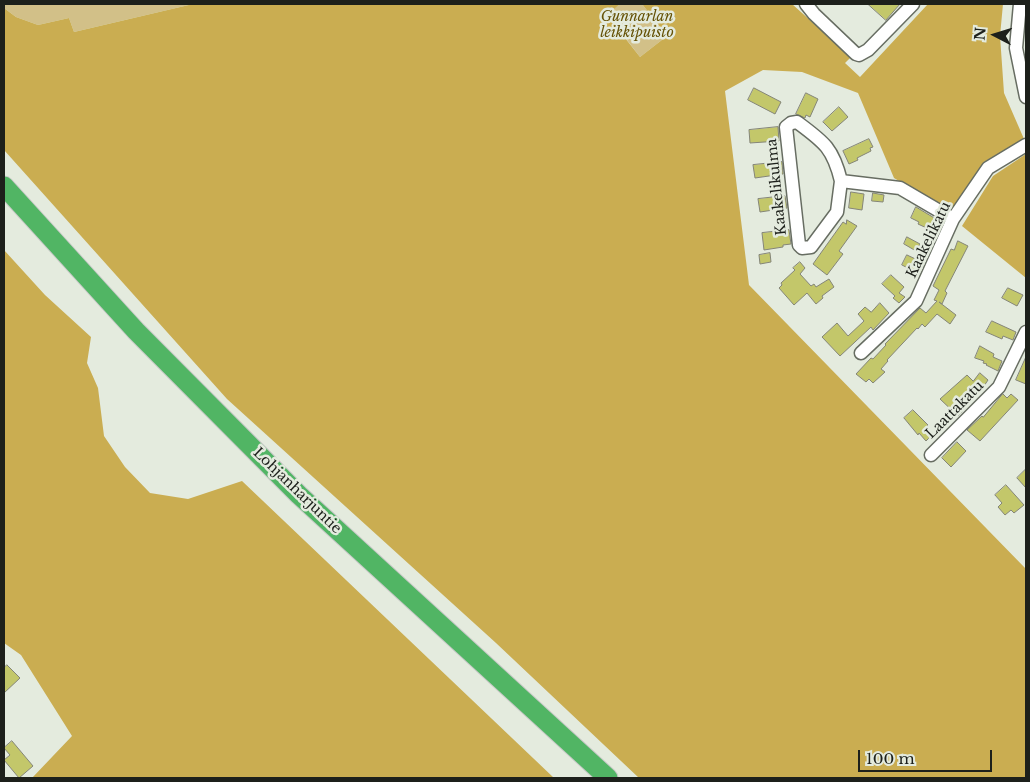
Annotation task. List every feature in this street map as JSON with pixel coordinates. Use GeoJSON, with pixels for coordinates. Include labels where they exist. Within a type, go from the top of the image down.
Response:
{"type":"FeatureCollection","features":[{"type":"Feature","properties":{"kind":"highway","name":"Lohjanharjuntie"},"geometry":{"type":"LineString","coordinates":[[4,186],[136,331],[299,495],[608,778]]}},
{"type":"Feature","properties":{"kind":"street"},"geometry":{"type":"LineString","coordinates":[[806,4],[823,23],[859,55],[868,50],[913,4]]}},
{"type":"Feature","properties":{"kind":"street"},"geometry":{"type":"LineString","coordinates":[[1020,4],[1016,48],[1026,97]]}},
{"type":"Feature","properties":{"kind":"street","name":"Kaakelikulma"},"geometry":{"type":"LineString","coordinates":[[798,122],[816,136],[832,152],[841,181],[837,212],[811,247],[802,248],[799,245],[786,127],[798,122]]}},
{"type":"Feature","properties":{"kind":"street","name":"Kaakelikatu"},"geometry":{"type":"LineString","coordinates":[[861,353],[916,300],[953,219],[988,168],[1026,145]]}},
{"type":"Feature","properties":{"kind":"street"},"geometry":{"type":"LineString","coordinates":[[841,181],[900,188],[953,219]]}},
{"type":"Feature","properties":{"kind":"street","name":"Laattakatu"},"geometry":{"type":"LineString","coordinates":[[931,455],[1000,387],[1026,332]]}},
{"type":"Feature","properties":{"kind":"green space"},"geometry":{"type":"Polygon","coordinates":[[[4,4],[193,4],[74,32],[69,18],[38,25],[16,17],[4,8],[4,4]]]}},
{"type":"Feature","properties":{"kind":"green space","name":"Gunnarlan leikkipuisto"},"geometry":{"type":"Polygon","coordinates":[[[620,4],[642,4],[667,36],[640,57],[607,14],[620,4]]]}},
{"type":"Feature","properties":{"kind":"shaded area"},"geometry":{"type":"Polygon","coordinates":[[[193,4],[620,4],[607,15],[640,57],[667,36],[642,4],[792,4],[851,57],[845,63],[860,77],[928,4],[1003,4],[1000,36],[1004,93],[1024,139],[984,162],[950,212],[894,178],[858,93],[802,72],[763,70],[725,91],[749,285],[1026,569],[1026,778],[639,778],[496,643],[227,399],[4,150],[4,8],[16,17],[38,25],[69,18],[74,32],[193,4]]]}},
{"type":"Feature","properties":{"kind":"shaded area"},"geometry":{"type":"Polygon","coordinates":[[[1026,154],[1026,278],[962,226],[993,176],[1026,154]]]}},
{"type":"Feature","properties":{"kind":"shaded area"},"geometry":{"type":"Polygon","coordinates":[[[4,250],[45,295],[91,337],[87,363],[98,388],[104,436],[125,467],[150,493],[188,499],[242,481],[554,778],[32,778],[72,736],[21,655],[4,643],[4,250]]]}},
{"type":"Feature","properties":{"kind":"building"},"geometry":{"type":"Polygon","coordinates":[[[868,4],[900,4],[886,20],[868,4]]]}},
{"type":"Feature","properties":{"kind":"building"},"geometry":{"type":"Polygon","coordinates":[[[754,88],[781,102],[775,114],[748,100],[754,88]]]}},
{"type":"Feature","properties":{"kind":"building"},"geometry":{"type":"Polygon","coordinates":[[[806,93],[818,99],[810,117],[806,115],[805,118],[796,114],[806,93]]]}},
{"type":"Feature","properties":{"kind":"building"},"geometry":{"type":"Polygon","coordinates":[[[839,107],[848,117],[832,131],[823,122],[839,107]]]}},
{"type":"Feature","properties":{"kind":"building"},"geometry":{"type":"Polygon","coordinates":[[[778,127],[779,141],[750,143],[749,130],[778,127]]]}},
{"type":"Feature","properties":{"kind":"building"},"geometry":{"type":"Polygon","coordinates":[[[869,139],[873,147],[870,148],[871,151],[849,164],[843,151],[869,139]]]}},
{"type":"Feature","properties":{"kind":"building"},"geometry":{"type":"Polygon","coordinates":[[[782,162],[783,174],[755,178],[753,165],[782,162]]]}},
{"type":"Feature","properties":{"kind":"building"},"geometry":{"type":"Polygon","coordinates":[[[851,192],[864,194],[862,210],[849,208],[851,192]]]}},
{"type":"Feature","properties":{"kind":"building"},"geometry":{"type":"Polygon","coordinates":[[[873,193],[884,195],[883,202],[872,201],[873,193]]]}},
{"type":"Feature","properties":{"kind":"building"},"geometry":{"type":"Polygon","coordinates":[[[785,196],[787,208],[760,212],[758,199],[785,196]]]}},
{"type":"Feature","properties":{"kind":"building"},"geometry":{"type":"Polygon","coordinates":[[[916,207],[936,219],[931,230],[918,224],[919,222],[911,218],[916,207]]]}},
{"type":"Feature","properties":{"kind":"building"},"geometry":{"type":"Polygon","coordinates":[[[847,220],[857,226],[839,251],[843,254],[827,275],[813,264],[843,222],[846,224],[847,220]]]}},
{"type":"Feature","properties":{"kind":"building"},"geometry":{"type":"Polygon","coordinates":[[[789,230],[791,244],[764,250],[762,233],[789,230]]]}},
{"type":"Feature","properties":{"kind":"building"},"geometry":{"type":"Polygon","coordinates":[[[907,237],[920,244],[916,251],[904,244],[907,237]]]}},
{"type":"Feature","properties":{"kind":"building"},"geometry":{"type":"Polygon","coordinates":[[[958,241],[968,246],[945,291],[947,293],[942,304],[939,302],[956,315],[950,324],[937,314],[925,327],[922,324],[887,360],[881,369],[885,372],[873,383],[869,379],[866,382],[856,374],[871,358],[873,359],[920,308],[926,313],[937,301],[934,300],[939,290],[933,286],[951,249],[954,250],[958,241]]]}},
{"type":"Feature","properties":{"kind":"building"},"geometry":{"type":"Polygon","coordinates":[[[770,253],[771,262],[760,264],[759,255],[770,253]]]}},
{"type":"Feature","properties":{"kind":"building"},"geometry":{"type":"Polygon","coordinates":[[[907,255],[924,263],[919,274],[902,265],[907,255]]]}},
{"type":"Feature","properties":{"kind":"building"},"geometry":{"type":"Polygon","coordinates":[[[800,262],[805,268],[800,274],[811,286],[814,284],[816,287],[829,279],[834,287],[822,296],[823,298],[816,304],[807,293],[794,305],[779,288],[782,285],[781,283],[795,270],[793,268],[800,262]]]}},
{"type":"Feature","properties":{"kind":"building"},"geometry":{"type":"Polygon","coordinates":[[[891,275],[904,287],[899,293],[905,297],[899,303],[893,298],[895,296],[882,284],[891,275]]]}},
{"type":"Feature","properties":{"kind":"building"},"geometry":{"type":"Polygon","coordinates":[[[1008,288],[1023,295],[1017,306],[1002,298],[1008,288]]]}},
{"type":"Feature","properties":{"kind":"building"},"geometry":{"type":"Polygon","coordinates":[[[880,303],[889,313],[873,330],[871,327],[840,356],[822,337],[837,323],[848,336],[864,321],[858,314],[865,307],[871,312],[880,303]]]}},
{"type":"Feature","properties":{"kind":"building"},"geometry":{"type":"Polygon","coordinates":[[[992,321],[1016,332],[1013,340],[1003,336],[1002,339],[986,332],[992,321]]]}},
{"type":"Feature","properties":{"kind":"building"},"geometry":{"type":"Polygon","coordinates":[[[980,346],[994,354],[993,357],[1002,361],[998,371],[983,363],[984,361],[975,358],[980,346]]]}},
{"type":"Feature","properties":{"kind":"building"},"geometry":{"type":"Polygon","coordinates":[[[1026,357],[1026,384],[1016,380],[1026,357]]]}},
{"type":"Feature","properties":{"kind":"building"},"geometry":{"type":"Polygon","coordinates":[[[980,373],[988,380],[958,416],[940,399],[967,375],[973,381],[980,373]]]}},
{"type":"Feature","properties":{"kind":"building"},"geometry":{"type":"Polygon","coordinates":[[[1003,394],[1007,398],[1011,394],[1018,400],[980,441],[967,430],[983,417],[1003,394]]]}},
{"type":"Feature","properties":{"kind":"building"},"geometry":{"type":"Polygon","coordinates":[[[913,410],[928,425],[926,427],[933,434],[926,441],[919,433],[918,435],[904,418],[913,410]]]}},
{"type":"Feature","properties":{"kind":"building"},"geometry":{"type":"Polygon","coordinates":[[[957,442],[966,451],[951,467],[942,458],[957,442]]]}},
{"type":"Feature","properties":{"kind":"building"},"geometry":{"type":"Polygon","coordinates":[[[1026,469],[1026,488],[1017,478],[1026,469]]]}},
{"type":"Feature","properties":{"kind":"building"},"geometry":{"type":"Polygon","coordinates":[[[1006,485],[1024,505],[1014,513],[1011,510],[1005,515],[998,507],[1002,503],[995,495],[1006,485]]]}},
{"type":"Feature","properties":{"kind":"building"},"geometry":{"type":"Polygon","coordinates":[[[7,665],[20,678],[4,693],[4,668],[7,665]]]}},
{"type":"Feature","properties":{"kind":"building"},"geometry":{"type":"Polygon","coordinates":[[[12,741],[33,766],[19,778],[4,760],[10,755],[4,748],[12,741]]]}}]}
